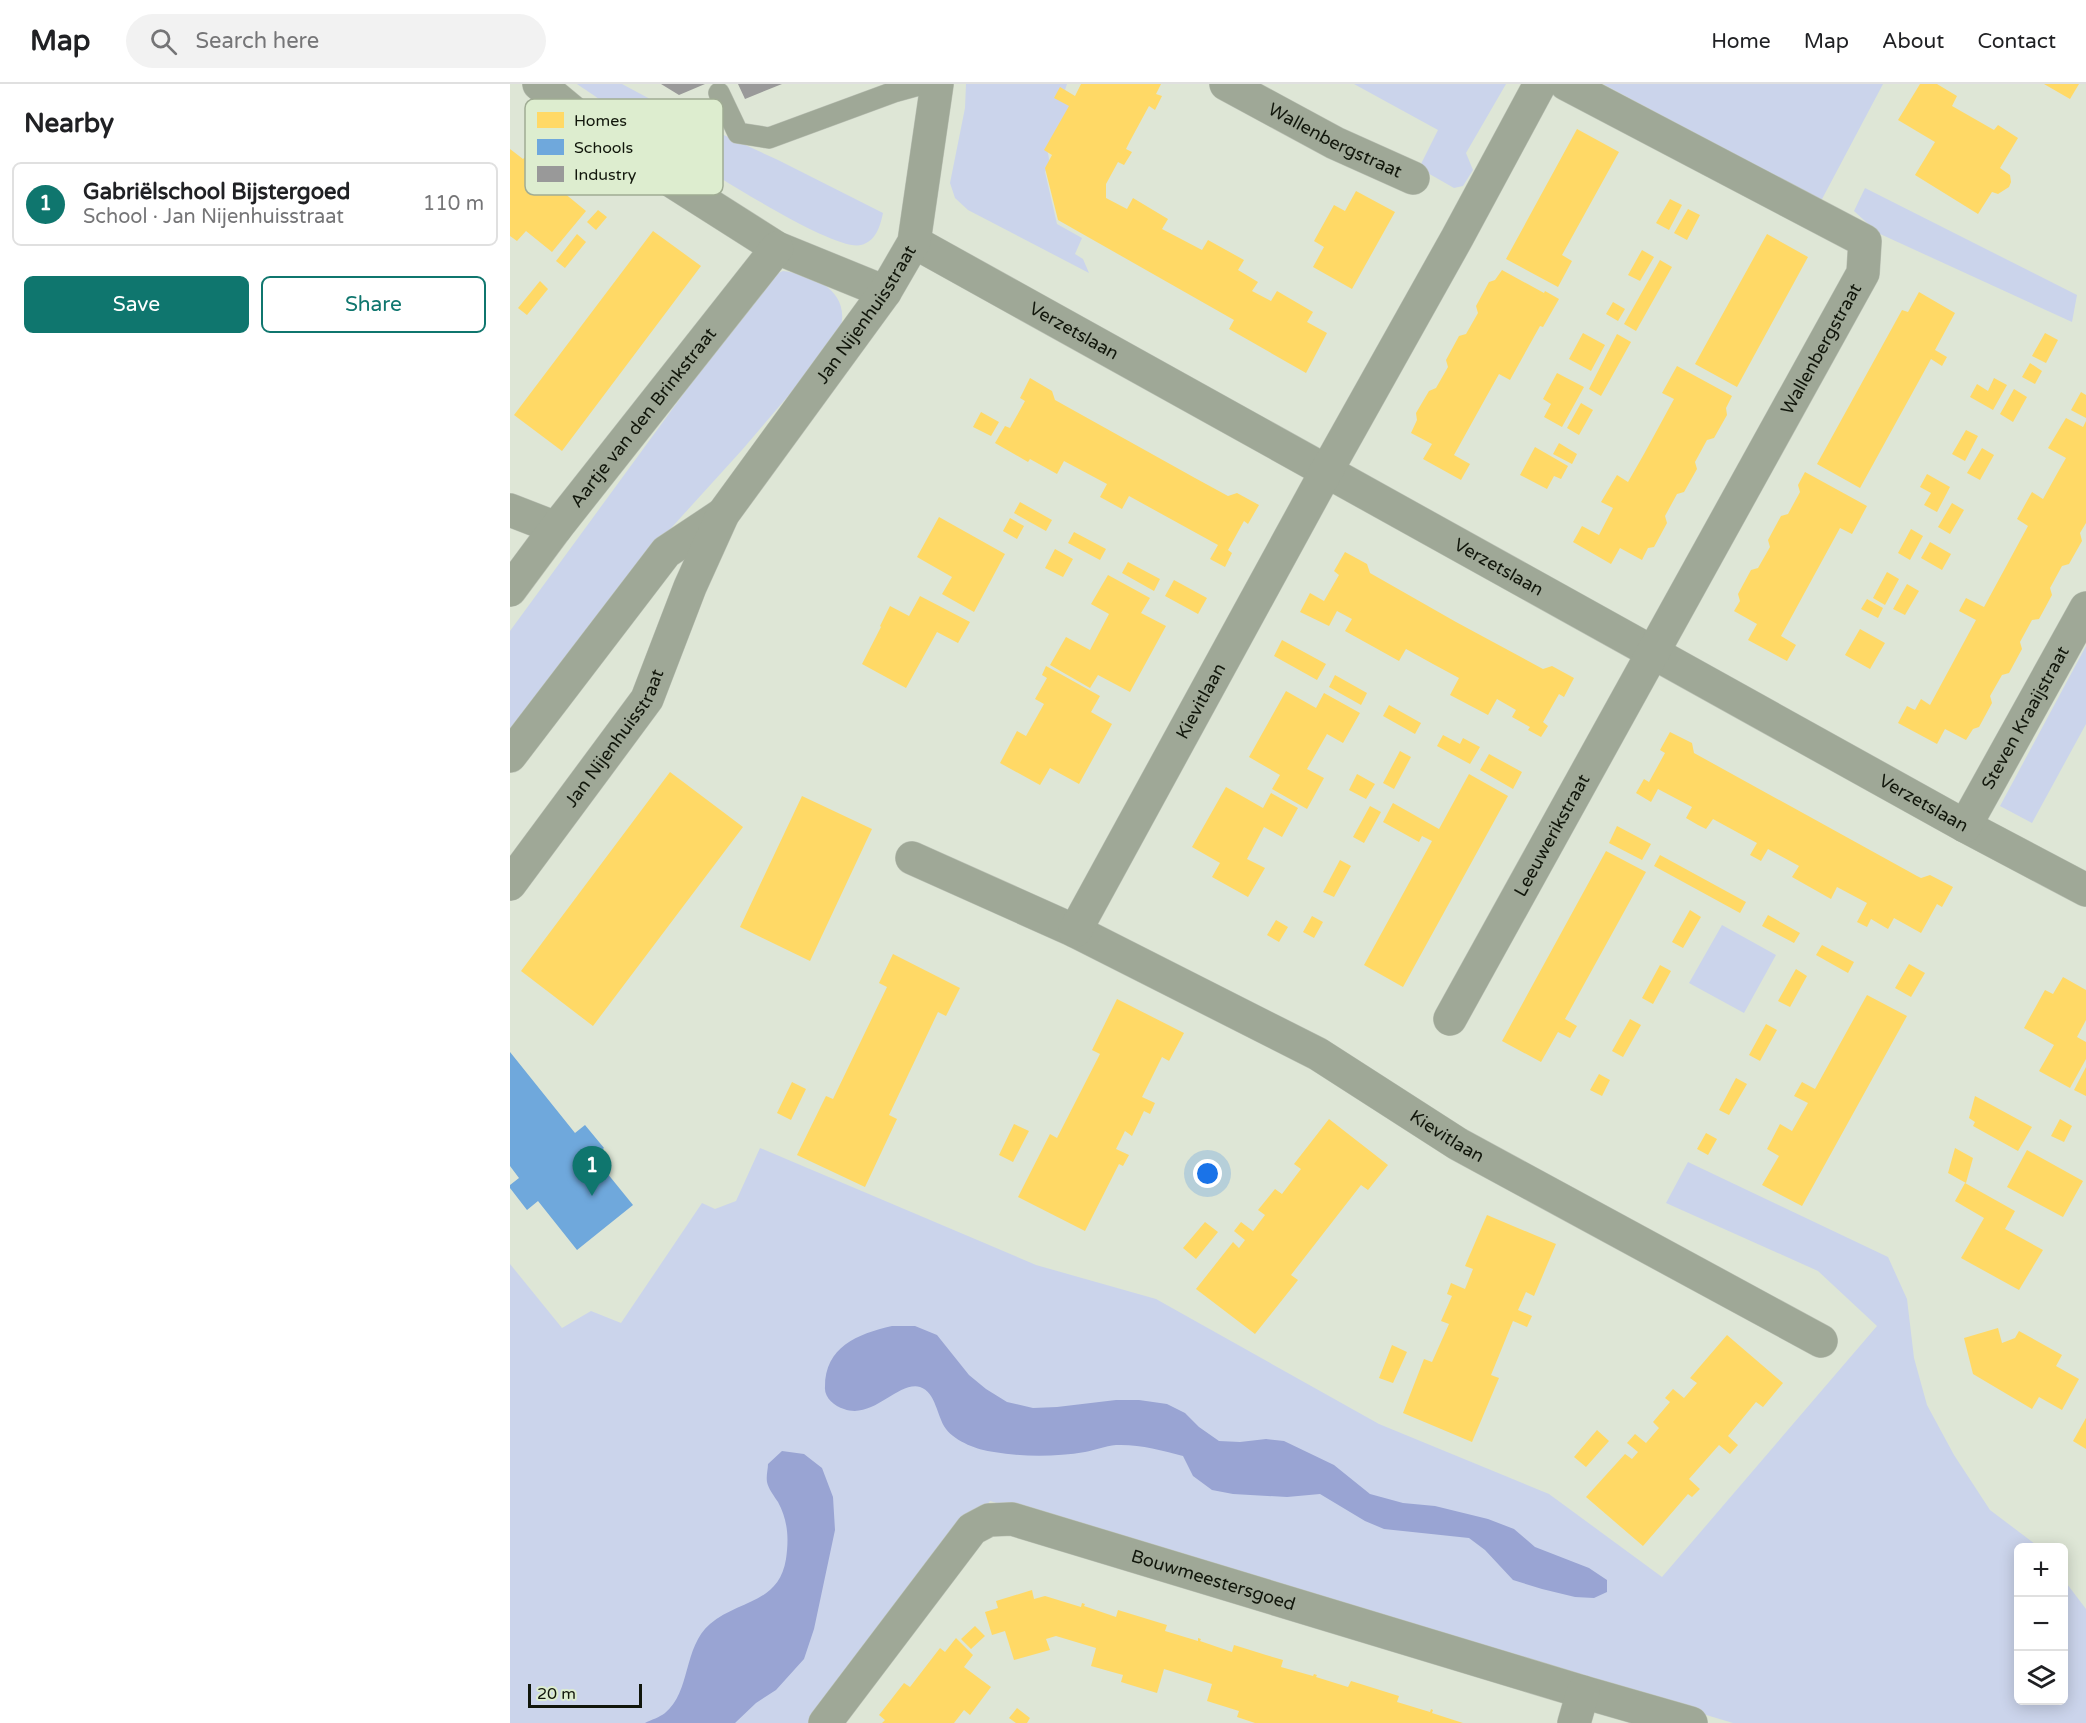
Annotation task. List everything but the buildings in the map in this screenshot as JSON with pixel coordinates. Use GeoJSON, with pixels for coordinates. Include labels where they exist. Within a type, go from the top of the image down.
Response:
{"type":"FeatureCollection","features":[{"type":"Feature","properties":{"kind":"street"},"geometry":{"type":"LineString","coordinates":[[539,84],[557,99]]}},
{"type":"Feature","properties":{"kind":"street","name":"Jan Nijenhuisstraat"},"geometry":{"type":"LineString","coordinates":[[510,884],[647,699],[690,587],[723,514],[885,292],[914,242],[937,84]]}},
{"type":"Feature","properties":{"kind":"street","name":"Wallenbergstraat"},"geometry":{"type":"LineString","coordinates":[[1226,84],[1335,143],[1413,178]]}},
{"type":"Feature","properties":{"kind":"street"},"geometry":{"type":"LineString","coordinates":[[1327,470],[1540,84]]}},
{"type":"Feature","properties":{"kind":"street","name":"Wallenbergstraat"},"geometry":{"type":"LineString","coordinates":[[1566,84],[1865,242],[1863,273],[1653,652]]}},
{"type":"Feature","properties":{"kind":"street"},"geometry":{"type":"LineString","coordinates":[[694,195],[777,248],[885,292]]}},
{"type":"Feature","properties":{"kind":"street","name":"Verzetslaan"},"geometry":{"type":"LineString","coordinates":[[914,242],[1965,826],[2086,890]]}},
{"type":"Feature","properties":{"kind":"street","name":"Aartje van den Brinkstraat"},"geometry":{"type":"LineString","coordinates":[[510,590],[556,528],[777,248]]}},
{"type":"Feature","properties":{"kind":"street","name":"Kievitlaan"},"geometry":{"type":"LineString","coordinates":[[1075,931],[1327,470]]}},
{"type":"Feature","properties":{"kind":"street"},"geometry":{"type":"LineString","coordinates":[[510,510],[556,528]]}},
{"type":"Feature","properties":{"kind":"street","name":"Jan Nijenhuisstraat"},"geometry":{"type":"LineString","coordinates":[[510,756],[666,552],[723,514]]}},
{"type":"Feature","properties":{"kind":"street","name":"Steven Kraaijstraat"},"geometry":{"type":"LineString","coordinates":[[1965,826],[2086,608]]}},
{"type":"Feature","properties":{"kind":"street","name":"Leeuwerikstraat"},"geometry":{"type":"LineString","coordinates":[[1450,1019],[1653,652]]}},
{"type":"Feature","properties":{"kind":"street","name":"Kievitlaan"},"geometry":{"type":"LineString","coordinates":[[912,858],[1075,931],[1318,1054],[1458,1144],[1821,1341]]}},
{"type":"Feature","properties":{"kind":"street","name":"Bouwmeestersgoed"},"geometry":{"type":"LineString","coordinates":[[825,1723],[972,1529],[989,1520],[1012,1519],[1691,1723]]}},
{"type":"Feature","properties":{"kind":"street"},"geometry":{"type":"LineString","coordinates":[[1574,1723],[1583,1692]]}},
{"type":"Feature","properties":{"kind":"lane"},"geometry":{"type":"LineString","coordinates":[[723,101],[738,133],[768,138],[892,88],[923,84]]}},
{"type":"Feature","properties":{"kind":"lane"},"geometry":{"type":"LineString","coordinates":[[719,93],[722,99]]}},
{"type":"Feature","properties":{"kind":"shaded area"},"geometry":{"type":"Polygon","coordinates":[[[577,84],[622,84],[650,99],[600,99],[577,84]]]}},
{"type":"Feature","properties":{"kind":"shaded area"},"geometry":{"type":"Polygon","coordinates":[[[966,84],[1067,84],[1065,90],[1076,97],[1047,148],[1050,164],[1045,172],[1057,224],[1082,238],[1075,254],[1083,259],[1089,273],[968,210],[955,198],[950,183],[965,108],[966,84]]]}},
{"type":"Feature","properties":{"kind":"shaded area"},"geometry":{"type":"Polygon","coordinates":[[[1354,84],[1506,84],[1466,153],[1473,170],[1463,186],[1454,188],[1419,168],[1438,130],[1354,84]]]}},
{"type":"Feature","properties":{"kind":"shaded area"},"geometry":{"type":"Polygon","coordinates":[[[1603,84],[1883,84],[1821,201],[1603,84]]]}},
{"type":"Feature","properties":{"kind":"shaded area"},"geometry":{"type":"Polygon","coordinates":[[[723,135],[883,213],[876,233],[861,245],[840,242],[766,205],[723,180],[723,135]]]}},
{"type":"Feature","properties":{"kind":"shaded area"},"geometry":{"type":"Polygon","coordinates":[[[1865,188],[2077,295],[2072,322],[1878,233],[1854,211],[1865,188]]]}},
{"type":"Feature","properties":{"kind":"shaded area"},"geometry":{"type":"Polygon","coordinates":[[[783,271],[810,278],[822,283],[832,291],[842,311],[841,325],[836,340],[742,450],[643,559],[510,735],[510,631],[769,277],[783,271]]]}},
{"type":"Feature","properties":{"kind":"shaded area"},"geometry":{"type":"Polygon","coordinates":[[[2086,646],[2086,724],[2032,823],[2000,806],[2086,646]]]}},
{"type":"Feature","properties":{"kind":"shaded area"},"geometry":{"type":"Polygon","coordinates":[[[1722,925],[1776,955],[1744,1013],[1689,983],[1722,925]]]}},
{"type":"Feature","properties":{"kind":"shaded area"},"geometry":{"type":"Polygon","coordinates":[[[760,1148],[1036,1265],[1156,1299],[1379,1424],[1549,1494],[1662,1577],[1877,1326],[1818,1271],[1666,1203],[1688,1162],[1888,1257],[1907,1299],[1914,1358],[1927,1405],[1954,1455],[1990,1510],[2034,1543],[2014,1543],[2014,1705],[2068,1705],[2068,1585],[2086,1609],[2086,1723],[1733,1723],[990,1501],[814,1723],[510,1723],[510,1264],[562,1328],[591,1311],[621,1323],[702,1203],[715,1209],[736,1201],[760,1148]]]}},
{"type":"Feature","properties":{"kind":"water"},"geometry":{"type":"Polygon","coordinates":[[[892,1326],[915,1326],[937,1335],[969,1375],[1007,1402],[1033,1408],[1139,1400],[1167,1404],[1185,1413],[1199,1427],[1219,1441],[1240,1442],[1266,1439],[1284,1441],[1334,1465],[1370,1494],[1403,1503],[1435,1506],[1488,1519],[1514,1529],[1535,1547],[1589,1568],[1607,1580],[1607,1592],[1594,1598],[1575,1597],[1513,1580],[1485,1550],[1469,1538],[1384,1529],[1365,1521],[1320,1494],[1287,1497],[1233,1494],[1212,1490],[1193,1476],[1183,1456],[1158,1450],[1133,1445],[1116,1445],[1074,1454],[1039,1456],[1005,1454],[981,1449],[968,1445],[950,1434],[930,1394],[920,1387],[903,1389],[865,1409],[855,1411],[837,1406],[828,1398],[825,1387],[826,1373],[837,1352],[855,1338],[892,1326]]]}},
{"type":"Feature","properties":{"kind":"water"},"geometry":{"type":"Polygon","coordinates":[[[782,1451],[804,1454],[822,1468],[833,1497],[835,1530],[814,1629],[804,1659],[776,1690],[756,1703],[735,1723],[645,1723],[663,1714],[673,1704],[684,1682],[695,1645],[710,1624],[766,1593],[782,1574],[787,1551],[787,1530],[784,1516],[769,1487],[767,1477],[768,1464],[782,1451]]]}},
{"type":"Feature","properties":{"kind":"place","name":"Gabriëlschool Bijstergoed"},"geometry":{"type":"Point","coordinates":[592,1196]}}]}
